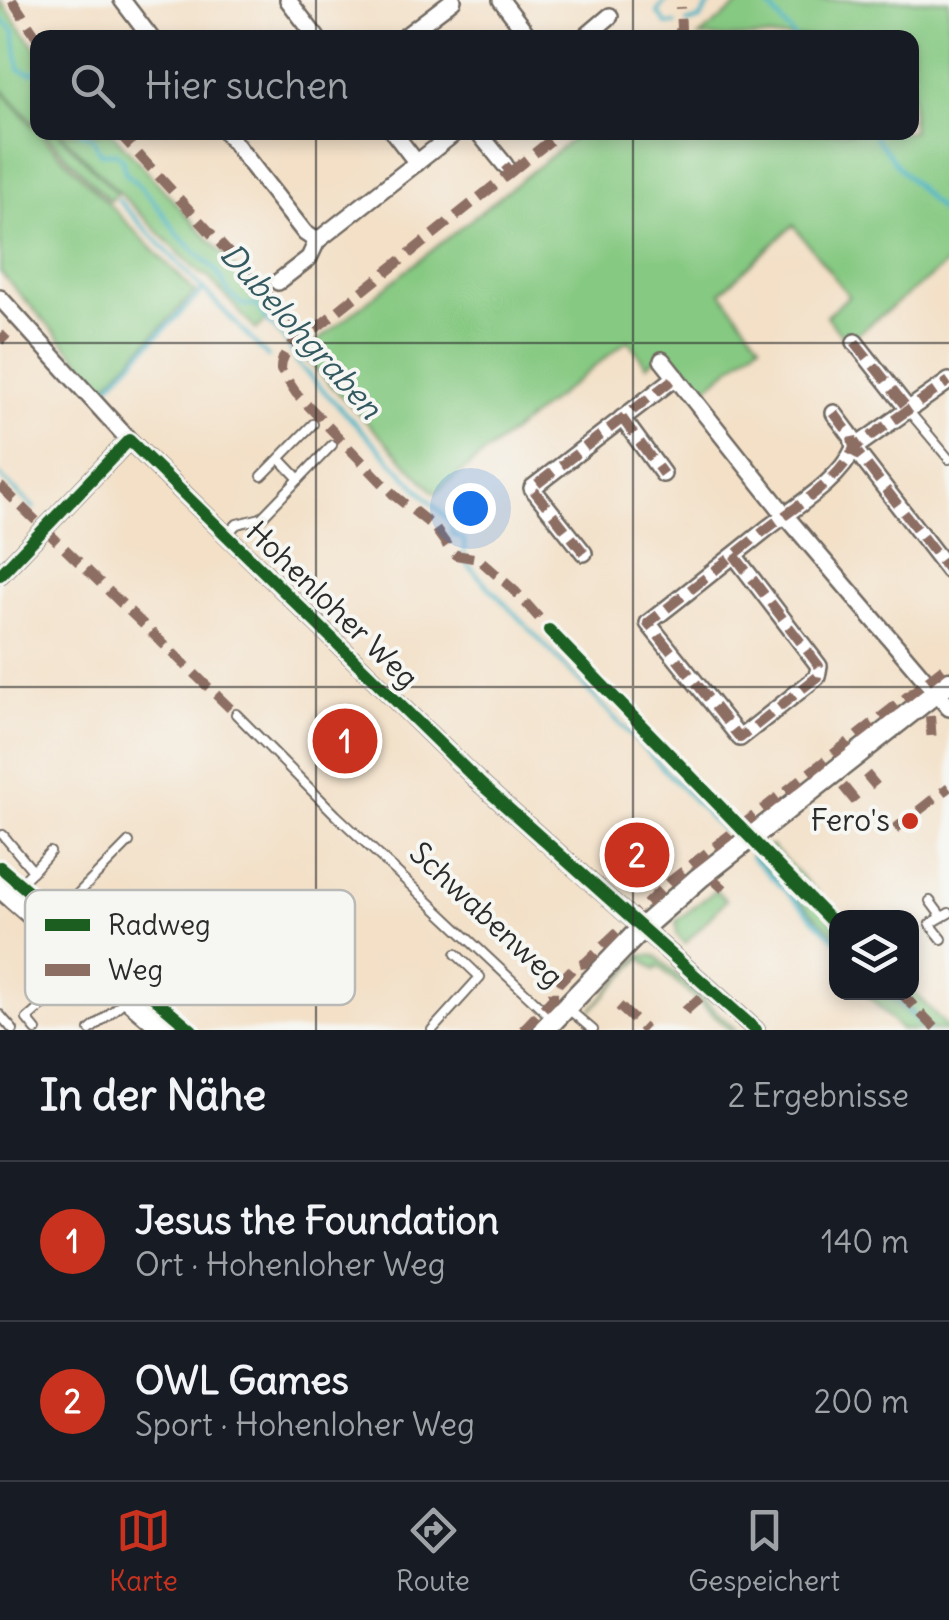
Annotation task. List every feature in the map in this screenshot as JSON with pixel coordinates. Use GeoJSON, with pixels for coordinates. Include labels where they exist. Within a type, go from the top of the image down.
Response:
{"type":"FeatureCollection","features":[{"type":"Feature","properties":{"kind":"street"},"geometry":{"type":"LineString","coordinates":[[122,0],[146,30]]}},
{"type":"Feature","properties":{"kind":"street"},"geometry":{"type":"LineString","coordinates":[[288,0],[310,30]]}},
{"type":"Feature","properties":{"kind":"street"},"geometry":{"type":"LineString","coordinates":[[414,30],[453,0]]}},
{"type":"Feature","properties":{"kind":"street"},"geometry":{"type":"LineString","coordinates":[[501,0],[524,30]]}},
{"type":"Feature","properties":{"kind":"street"},"geometry":{"type":"LineString","coordinates":[[593,30],[610,16]]}},
{"type":"Feature","properties":{"kind":"street"},"geometry":{"type":"LineString","coordinates":[[232,140],[305,233],[317,242]]}},
{"type":"Feature","properties":{"kind":"street"},"geometry":{"type":"LineString","coordinates":[[398,140],[417,163]]}},
{"type":"Feature","properties":{"kind":"street"},"geometry":{"type":"LineString","coordinates":[[278,282],[308,258],[317,242],[446,140]]}},
{"type":"Feature","properties":{"kind":"street"},"geometry":{"type":"LineString","coordinates":[[485,140],[505,165]]}},
{"type":"Feature","properties":{"kind":"street","name":"Hohenloher Weg"},"geometry":{"type":"LineString","coordinates":[[0,298],[130,440],[225,536],[482,784],[756,1030]]}},
{"type":"Feature","properties":{"kind":"street"},"geometry":{"type":"LineString","coordinates":[[855,342],[907,408]]}},
{"type":"Feature","properties":{"kind":"street"},"geometry":{"type":"LineString","coordinates":[[662,360],[784,515],[945,694]]}},
{"type":"Feature","properties":{"kind":"street"},"geometry":{"type":"LineString","coordinates":[[584,553],[532,488],[676,376]]}},
{"type":"Feature","properties":{"kind":"street"},"geometry":{"type":"LineString","coordinates":[[734,554],[819,666],[817,677],[740,738],[648,624],[734,554],[847,464],[854,448],[949,381]]}},
{"type":"Feature","properties":{"kind":"street"},"geometry":{"type":"LineString","coordinates":[[834,413],[852,437],[854,448],[949,571]]}},
{"type":"Feature","properties":{"kind":"street"},"geometry":{"type":"LineString","coordinates":[[622,418],[664,474]]}},
{"type":"Feature","properties":{"kind":"street"},"geometry":{"type":"LineString","coordinates":[[0,575],[130,440]]}},
{"type":"Feature","properties":{"kind":"street","name":"Schwabenweg"},"geometry":{"type":"LineString","coordinates":[[555,1019],[643,927],[945,694]]}},
{"type":"Feature","properties":{"kind":"street"},"geometry":{"type":"LineString","coordinates":[[4,891],[25,908]]}},
{"type":"Feature","properties":{"kind":"street"},"geometry":{"type":"LineString","coordinates":[[132,1005],[157,1028]]}},
{"type":"Feature","properties":{"kind":"lane"},"geometry":{"type":"LineString","coordinates":[[907,408],[949,459]]}},
{"type":"Feature","properties":{"kind":"lane"},"geometry":{"type":"LineString","coordinates":[[262,476],[313,424]]}},
{"type":"Feature","properties":{"kind":"lane"},"geometry":{"type":"LineString","coordinates":[[225,536],[237,524],[262,518],[332,445]]}},
{"type":"Feature","properties":{"kind":"lane"},"geometry":{"type":"LineString","coordinates":[[280,459],[299,479]]}},
{"type":"Feature","properties":{"kind":"lane","name":"Schwabenweg"},"geometry":{"type":"LineString","coordinates":[[236,714],[378,854],[555,1019]]}},
{"type":"Feature","properties":{"kind":"lane"},"geometry":{"type":"LineString","coordinates":[[2,835],[33,871]]}},
{"type":"Feature","properties":{"kind":"lane"},"geometry":{"type":"LineString","coordinates":[[82,890],[129,842]]}},
{"type":"Feature","properties":{"kind":"lane"},"geometry":{"type":"LineString","coordinates":[[4,891],[33,871],[50,852]]}},
{"type":"Feature","properties":{"kind":"lane"},"geometry":{"type":"LineString","coordinates":[[930,902],[945,914],[930,924],[942,940]]}},
{"type":"Feature","properties":{"kind":"lane"},"geometry":{"type":"LineString","coordinates":[[432,1030],[480,977],[456,954]]}},
{"type":"Feature","properties":{"kind":"lane"},"geometry":{"type":"LineString","coordinates":[[36,1030],[27,1020],[44,1005]]}},
{"type":"Feature","properties":{"kind":"lane"},"geometry":{"type":"LineString","coordinates":[[90,1030],[121,1005]]}},
{"type":"Feature","properties":{"kind":"lane"},"geometry":{"type":"LineString","coordinates":[[0,1014],[13,1030]]}},
{"type":"Feature","properties":{"kind":"lane"},"geometry":{"type":"LineString","coordinates":[[555,1019],[593,1030]]}},
{"type":"Feature","properties":{"kind":"green space"},"geometry":{"type":"Polygon","coordinates":[[[0,0],[30,41],[30,119],[0,87],[0,0]]]}},
{"type":"Feature","properties":{"kind":"green space"},"geometry":{"type":"Polygon","coordinates":[[[745,0],[949,0],[949,262],[847,342],[826,316],[849,296],[793,225],[721,292],[760,343],[700,393],[667,350],[647,366],[628,340],[435,493],[301,354],[571,140],[919,140],[919,30],[708,30],[745,0]]]}},
{"type":"Feature","properties":{"kind":"green space"},"geometry":{"type":"Polygon","coordinates":[[[0,89],[30,123],[30,140],[46,140],[195,292],[104,387],[0,272],[0,89]]]}},
{"type":"Feature","properties":{"kind":"green space"},"geometry":{"type":"Polygon","coordinates":[[[51,140],[65,140],[117,194],[110,201],[51,140]]]}},
{"type":"Feature","properties":{"kind":"green space"},"geometry":{"type":"Polygon","coordinates":[[[67,140],[118,140],[264,300],[266,321],[256,330],[207,276],[199,273],[67,140]]]}},
{"type":"Feature","properties":{"kind":"green space"},"geometry":{"type":"Polygon","coordinates":[[[771,846],[834,910],[829,910],[829,930],[750,852],[771,846]]]}},
{"type":"Feature","properties":{"kind":"green space"},"geometry":{"type":"Polygon","coordinates":[[[716,890],[726,900],[685,944],[677,935],[676,921],[716,890]]]}},
{"type":"Feature","properties":{"kind":"green space"},"geometry":{"type":"Polygon","coordinates":[[[640,955],[656,956],[736,1030],[730,1030],[659,966],[655,970],[641,958],[590,1011],[640,955]]]}},
{"type":"Feature","properties":{"kind":"green space"},"geometry":{"type":"Polygon","coordinates":[[[919,998],[949,1030],[931,1030],[900,1000],[919,998]]]}},
{"type":"Feature","properties":{"kind":"green space"},"geometry":{"type":"Polygon","coordinates":[[[873,1000],[894,1000],[925,1030],[901,1030],[873,1000]]]}},
{"type":"Feature","properties":{"kind":"waterway"},"geometry":{"type":"LineString","coordinates":[[666,0],[657,12],[666,24],[675,24]]}},
{"type":"Feature","properties":{"kind":"waterway"},"geometry":{"type":"LineString","coordinates":[[687,23],[700,19],[713,0]]}},
{"type":"Feature","properties":{"kind":"waterway"},"geometry":{"type":"LineString","coordinates":[[764,0],[788,30]]}},
{"type":"Feature","properties":{"kind":"waterway","name":"Dubelohgraben"},"geometry":{"type":"LineString","coordinates":[[0,17],[14,31],[19,69],[30,73]]}},
{"type":"Feature","properties":{"kind":"waterway","name":"Dubelohgraben"},"geometry":{"type":"LineString","coordinates":[[94,140],[100,153],[116,153],[122,159],[125,172],[153,200],[180,237],[216,271],[229,293],[242,305],[257,305],[289,345],[296,362],[451,523],[452,534],[464,540],[465,562],[723,831]]}},
{"type":"Feature","properties":{"kind":"waterway"},"geometry":{"type":"LineString","coordinates":[[877,140],[949,220]]}},
{"type":"Feature","properties":{"kind":"waterway","name":"Dubelohgraben"},"geometry":{"type":"LineString","coordinates":[[118,200],[268,357]]}},
{"type":"Feature","properties":{"kind":"waterway"},"geometry":{"type":"LineString","coordinates":[[105,389],[204,289]]}},
{"type":"Feature","properties":{"kind":"waterway"},"geometry":{"type":"LineString","coordinates":[[0,476],[34,508]]}},
{"type":"Feature","properties":{"kind":"waterway","name":"Dubelohgraben"},"geometry":{"type":"LineString","coordinates":[[751,857],[829,934]]}},
{"type":"Feature","properties":{"kind":"waterway","name":"Dubelohgraben"},"geometry":{"type":"LineString","coordinates":[[897,1000],[927,1030]]}},
{"type":"Feature","properties":{"kind":"marked path"},"geometry":{"type":"LineString","coordinates":[[12,0],[32,30]]}},
{"type":"Feature","properties":{"kind":"marked path"},"geometry":{"type":"LineString","coordinates":[[680,7],[680,30]]}},
{"type":"Feature","properties":{"kind":"marked path"},"geometry":{"type":"LineString","coordinates":[[125,140],[272,300],[307,332]]}},
{"type":"Feature","properties":{"kind":"marked path"},"geometry":{"type":"LineString","coordinates":[[511,172],[551,140]]}},
{"type":"Feature","properties":{"kind":"marked path"},"geometry":{"type":"LineString","coordinates":[[505,165],[511,172],[297,340],[287,351],[281,370],[296,393],[395,496],[434,527],[451,551],[479,559],[516,592],[555,636]]}},
{"type":"Feature","properties":{"kind":"marked path"},"geometry":{"type":"LineString","coordinates":[[0,341],[7,334]]}},
{"type":"Feature","properties":{"kind":"marked path"},"geometry":{"type":"LineString","coordinates":[[855,342],[907,408]]}},
{"type":"Feature","properties":{"kind":"marked path"},"geometry":{"type":"LineString","coordinates":[[584,553],[532,488],[676,377]]}},
{"type":"Feature","properties":{"kind":"marked path"},"geometry":{"type":"LineString","coordinates":[[834,413],[852,437],[854,448],[949,381]]}},
{"type":"Feature","properties":{"kind":"marked path"},"geometry":{"type":"LineString","coordinates":[[622,418],[663,474]]}},
{"type":"Feature","properties":{"kind":"marked path"},"geometry":{"type":"LineString","coordinates":[[734,555],[819,666],[817,677],[740,738],[648,623],[764,531],[827,483],[854,448],[949,571]]}},
{"type":"Feature","properties":{"kind":"marked path"},"geometry":{"type":"LineString","coordinates":[[0,486],[236,714]]}},
{"type":"Feature","properties":{"kind":"marked path"},"geometry":{"type":"LineString","coordinates":[[523,1030],[553,998],[553,989],[576,965],[585,963],[668,883],[949,664]]}},
{"type":"Feature","properties":{"kind":"marked path"},"geometry":{"type":"LineString","coordinates":[[930,716],[932,742]]}},
{"type":"Feature","properties":{"kind":"marked path"},"geometry":{"type":"LineString","coordinates":[[866,774],[876,786]]}},
{"type":"Feature","properties":{"kind":"marked path"},"geometry":{"type":"LineString","coordinates":[[843,786],[856,802]]}},
{"type":"Feature","properties":{"kind":"marked path"},"geometry":{"type":"LineString","coordinates":[[895,829],[949,787]]}},
{"type":"Feature","properties":{"kind":"marked path"},"geometry":{"type":"LineString","coordinates":[[714,880],[724,889]]}},
{"type":"Feature","properties":{"kind":"marked path"},"geometry":{"type":"LineString","coordinates":[[685,1011],[710,989]]}},
{"type":"Feature","properties":{"kind":"marked path"},"geometry":{"type":"LineString","coordinates":[[908,1000],[937,1030]]}},
{"type":"Feature","properties":{"kind":"marked path"},"geometry":{"type":"LineString","coordinates":[[619,1006],[645,1030]]}},
{"type":"Feature","properties":{"kind":"cycle path"},"geometry":{"type":"LineString","coordinates":[[0,575],[129,440],[482,785],[756,1030]]}},
{"type":"Feature","properties":{"kind":"cycle path"},"geometry":{"type":"LineString","coordinates":[[549,630],[829,919]]}},
{"type":"Feature","properties":{"kind":"cycle path"},"geometry":{"type":"LineString","coordinates":[[0,867],[27,890]]}},
{"type":"Feature","properties":{"kind":"cycle path"},"geometry":{"type":"LineString","coordinates":[[163,1005],[192,1030]]}},
{"type":"Feature","properties":{"kind":"place","name":"Jesus the Foundation"},"geometry":{"type":"Point","coordinates":[345,741]}},
{"type":"Feature","properties":{"kind":"place","name":"Fero's"},"geometry":{"type":"Point","coordinates":[910,821]}},
{"type":"Feature","properties":{"kind":"place","name":"OWL Games"},"geometry":{"type":"Point","coordinates":[637,855]}}]}
